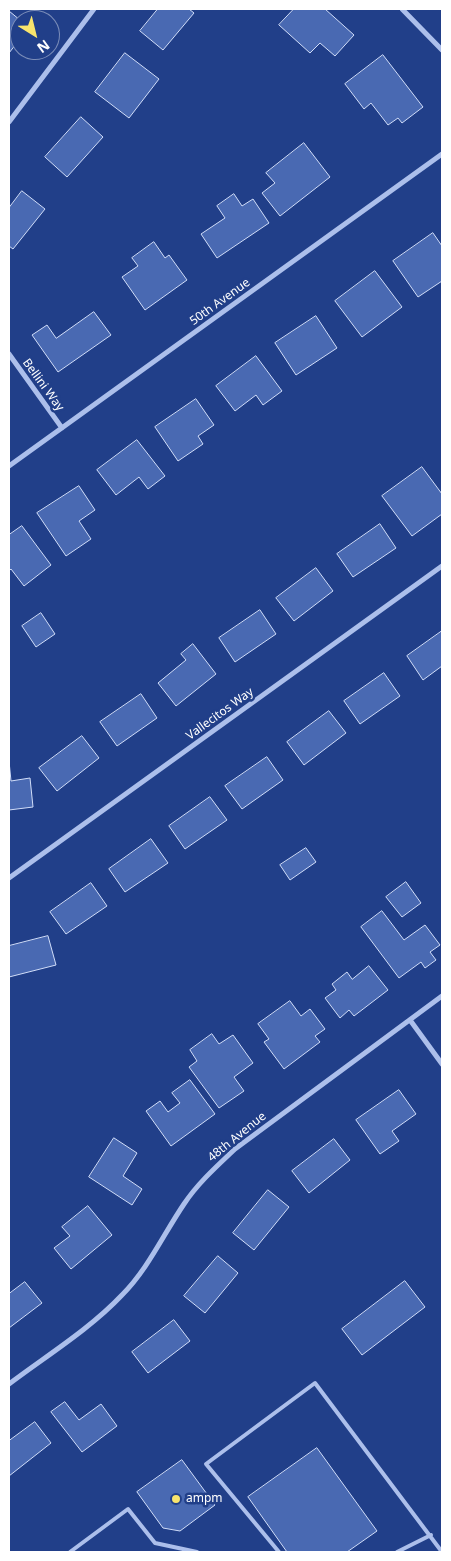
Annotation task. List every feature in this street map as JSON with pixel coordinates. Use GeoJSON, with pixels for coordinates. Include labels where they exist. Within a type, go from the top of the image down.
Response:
{"type":"FeatureCollection","features":[{"type":"Feature","properties":{"kind":"street"},"geometry":{"type":"LineString","coordinates":[[9,122],[94,9]]}},
{"type":"Feature","properties":{"kind":"street"},"geometry":{"type":"LineString","coordinates":[[402,9],[442,50]]}},
{"type":"Feature","properties":{"kind":"street","name":"50th Avenue"},"geometry":{"type":"LineString","coordinates":[[9,466],[442,154]]}},
{"type":"Feature","properties":{"kind":"street","name":"Bellini Way"},"geometry":{"type":"LineString","coordinates":[[9,354],[62,428]]}},
{"type":"Feature","properties":{"kind":"street","name":"Vallecitos Way"},"geometry":{"type":"LineString","coordinates":[[9,878],[442,566]]}},
{"type":"Feature","properties":{"kind":"street","name":"48th Avenue"},"geometry":{"type":"LineString","coordinates":[[9,1384],[99,1317],[123,1295],[146,1266],[184,1203],[210,1172],[235,1149],[442,996]]}},
{"type":"Feature","properties":{"kind":"street"},"geometry":{"type":"LineString","coordinates":[[410,1020],[442,1064]]}},
{"type":"Feature","properties":{"kind":"lane"},"geometry":{"type":"LineString","coordinates":[[279,1552],[206,1464],[315,1383],[442,1552]]}},
{"type":"Feature","properties":{"kind":"lane"},"geometry":{"type":"LineString","coordinates":[[70,1552],[128,1509],[156,1543],[197,1552]]}},
{"type":"Feature","properties":{"kind":"lane"},"geometry":{"type":"LineString","coordinates":[[398,1552],[431,1536]]}},
{"type":"Feature","properties":{"kind":"lane"},"geometry":{"type":"LineString","coordinates":[[78,1546],[82,1552]]}},
{"type":"Feature","properties":{"kind":"building"},"geometry":{"type":"Polygon","coordinates":[[[158,9],[189,9],[194,13],[163,50],[140,31],[158,9]]]}},
{"type":"Feature","properties":{"kind":"building"},"geometry":{"type":"Polygon","coordinates":[[[294,9],[325,9],[354,35],[335,56],[320,43],[310,53],[279,25],[294,9]]]}},
{"type":"Feature","properties":{"kind":"building"},"geometry":{"type":"Polygon","coordinates":[[[9,11],[10,52],[9,53],[9,11]]]}},
{"type":"Feature","properties":{"kind":"building"},"geometry":{"type":"Polygon","coordinates":[[[125,53],[159,79],[129,118],[95,92],[125,53]]]}},
{"type":"Feature","properties":{"kind":"building"},"geometry":{"type":"Polygon","coordinates":[[[383,55],[423,107],[402,123],[398,118],[388,125],[371,103],[364,109],[345,84],[383,55]]]}},
{"type":"Feature","properties":{"kind":"building"},"geometry":{"type":"Polygon","coordinates":[[[81,117],[103,137],[67,177],[45,157],[81,117]]]}},
{"type":"Feature","properties":{"kind":"building"},"geometry":{"type":"Polygon","coordinates":[[[304,143],[330,177],[280,216],[262,193],[275,183],[266,173],[304,143]]]}},
{"type":"Feature","properties":{"kind":"building"},"geometry":{"type":"Polygon","coordinates":[[[22,191],[45,209],[13,249],[9,246],[9,208],[22,191]]]}},
{"type":"Feature","properties":{"kind":"building"},"geometry":{"type":"Polygon","coordinates":[[[234,194],[242,206],[253,199],[269,223],[217,258],[201,234],[225,218],[217,206],[234,194]]]}},
{"type":"Feature","properties":{"kind":"building"},"geometry":{"type":"Polygon","coordinates":[[[433,233],[442,246],[442,281],[418,297],[393,261],[433,233]]]}},
{"type":"Feature","properties":{"kind":"building"},"geometry":{"type":"Polygon","coordinates":[[[154,242],[165,258],[169,255],[187,280],[145,310],[122,277],[138,266],[132,258],[154,242]]]}},
{"type":"Feature","properties":{"kind":"building"},"geometry":{"type":"Polygon","coordinates":[[[375,271],[402,307],[362,337],[335,301],[375,271]]]}},
{"type":"Feature","properties":{"kind":"building"},"geometry":{"type":"Polygon","coordinates":[[[94,312],[111,335],[58,372],[32,335],[47,325],[56,338],[94,312]]]}},
{"type":"Feature","properties":{"kind":"building"},"geometry":{"type":"Polygon","coordinates":[[[316,316],[337,348],[296,375],[275,343],[316,316]]]}},
{"type":"Feature","properties":{"kind":"building"},"geometry":{"type":"Polygon","coordinates":[[[256,356],[282,391],[263,405],[256,395],[235,411],[216,386],[256,356]]]}},
{"type":"Feature","properties":{"kind":"building"},"geometry":{"type":"Polygon","coordinates":[[[196,399],[214,425],[198,436],[203,444],[178,461],[155,427],[196,399]]]}},
{"type":"Feature","properties":{"kind":"building"},"geometry":{"type":"Polygon","coordinates":[[[137,440],[165,476],[148,489],[139,477],[116,495],[97,470],[137,440]]]}},
{"type":"Feature","properties":{"kind":"building"},"geometry":{"type":"Polygon","coordinates":[[[422,467],[442,494],[442,514],[412,536],[382,496],[422,467]]]}},
{"type":"Feature","properties":{"kind":"building"},"geometry":{"type":"Polygon","coordinates":[[[79,486],[95,510],[79,521],[91,539],[66,556],[37,513],[79,486]]]}},
{"type":"Feature","properties":{"kind":"building"},"geometry":{"type":"Polygon","coordinates":[[[380,524],[396,548],[353,577],[337,554],[380,524]]]}},
{"type":"Feature","properties":{"kind":"building"},"geometry":{"type":"Polygon","coordinates":[[[22,526],[51,565],[24,586],[11,569],[9,571],[9,535],[22,526]]]}},
{"type":"Feature","properties":{"kind":"building"},"geometry":{"type":"Polygon","coordinates":[[[316,568],[333,591],[294,621],[276,598],[316,568]]]}},
{"type":"Feature","properties":{"kind":"building"},"geometry":{"type":"Polygon","coordinates":[[[260,610],[276,634],[235,662],[219,638],[260,610]]]}},
{"type":"Feature","properties":{"kind":"building"},"geometry":{"type":"Polygon","coordinates":[[[41,613],[55,634],[36,647],[22,626],[41,613]]]}},
{"type":"Feature","properties":{"kind":"building"},"geometry":{"type":"Polygon","coordinates":[[[442,631],[442,666],[423,680],[407,656],[442,631]]]}},
{"type":"Feature","properties":{"kind":"building"},"geometry":{"type":"Polygon","coordinates":[[[193,644],[216,674],[176,706],[158,683],[186,660],[181,654],[193,644]]]}},
{"type":"Feature","properties":{"kind":"building"},"geometry":{"type":"Polygon","coordinates":[[[384,673],[400,696],[360,724],[344,701],[384,673]]]}},
{"type":"Feature","properties":{"kind":"building"},"geometry":{"type":"Polygon","coordinates":[[[141,694],[157,718],[117,746],[100,722],[141,694]]]}},
{"type":"Feature","properties":{"kind":"building"},"geometry":{"type":"Polygon","coordinates":[[[329,711],[346,733],[304,765],[287,742],[329,711]]]}},
{"type":"Feature","properties":{"kind":"building"},"geometry":{"type":"Polygon","coordinates":[[[82,736],[99,758],[57,791],[39,768],[82,736]]]}},
{"type":"Feature","properties":{"kind":"building"},"geometry":{"type":"Polygon","coordinates":[[[267,757],[283,780],[242,809],[225,786],[267,757]]]}},
{"type":"Feature","properties":{"kind":"building"},"geometry":{"type":"Polygon","coordinates":[[[9,761],[11,781],[30,778],[33,807],[9,810],[9,761]]]}},
{"type":"Feature","properties":{"kind":"building"},"geometry":{"type":"Polygon","coordinates":[[[210,797],[227,820],[185,849],[169,826],[210,797]]]}},
{"type":"Feature","properties":{"kind":"building"},"geometry":{"type":"Polygon","coordinates":[[[151,839],[168,863],[125,892],[109,869],[151,839]]]}},
{"type":"Feature","properties":{"kind":"building"},"geometry":{"type":"Polygon","coordinates":[[[306,848],[316,862],[290,880],[280,865],[306,848]]]}},
{"type":"Feature","properties":{"kind":"building"},"geometry":{"type":"Polygon","coordinates":[[[406,882],[421,903],[402,917],[386,897],[406,882]]]}},
{"type":"Feature","properties":{"kind":"building"},"geometry":{"type":"Polygon","coordinates":[[[91,883],[107,906],[66,934],[50,912],[91,883]]]}},
{"type":"Feature","properties":{"kind":"building"},"geometry":{"type":"Polygon","coordinates":[[[382,911],[404,940],[425,925],[440,945],[430,952],[436,960],[425,968],[421,962],[399,978],[361,927],[382,911]]]}},
{"type":"Feature","properties":{"kind":"building"},"geometry":{"type":"Polygon","coordinates":[[[48,936],[56,965],[9,977],[9,946],[48,936]]]}},
{"type":"Feature","properties":{"kind":"building"},"geometry":{"type":"Polygon","coordinates":[[[369,966],[388,990],[354,1016],[349,1010],[340,1018],[325,998],[336,990],[332,984],[347,972],[352,979],[369,966]]]}},
{"type":"Feature","properties":{"kind":"building"},"geometry":{"type":"Polygon","coordinates":[[[290,1001],[301,1016],[310,1009],[325,1029],[315,1036],[320,1042],[284,1069],[264,1042],[269,1039],[258,1024],[290,1001]]]}},
{"type":"Feature","properties":{"kind":"building"},"geometry":{"type":"Polygon","coordinates":[[[212,1034],[219,1044],[233,1035],[253,1063],[234,1077],[244,1091],[219,1108],[189,1067],[197,1061],[190,1050],[212,1034]]]}},
{"type":"Feature","properties":{"kind":"building"},"geometry":{"type":"Polygon","coordinates":[[[190,1080],[215,1114],[171,1146],[146,1111],[160,1101],[168,1112],[180,1103],[172,1093],[190,1080]]]}},
{"type":"Feature","properties":{"kind":"building"},"geometry":{"type":"Polygon","coordinates":[[[399,1090],[416,1114],[392,1131],[399,1141],[380,1154],[356,1120],[399,1090]]]}},
{"type":"Feature","properties":{"kind":"building"},"geometry":{"type":"Polygon","coordinates":[[[114,1138],[137,1153],[123,1176],[142,1189],[132,1205],[89,1177],[114,1138]]]}},
{"type":"Feature","properties":{"kind":"building"},"geometry":{"type":"Polygon","coordinates":[[[334,1139],[350,1160],[309,1193],[292,1171],[334,1139]]]}},
{"type":"Feature","properties":{"kind":"building"},"geometry":{"type":"Polygon","coordinates":[[[268,1190],[289,1207],[254,1250],[233,1233],[268,1190]]]}},
{"type":"Feature","properties":{"kind":"building"},"geometry":{"type":"Polygon","coordinates":[[[88,1206],[112,1235],[71,1269],[54,1248],[70,1236],[62,1227],[88,1206]]]}},
{"type":"Feature","properties":{"kind":"building"},"geometry":{"type":"Polygon","coordinates":[[[218,1256],[238,1273],[205,1313],[184,1296],[218,1256]]]}},
{"type":"Feature","properties":{"kind":"building"},"geometry":{"type":"Polygon","coordinates":[[[405,1281],[425,1307],[362,1355],[342,1329],[405,1281]]]}},
{"type":"Feature","properties":{"kind":"building"},"geometry":{"type":"Polygon","coordinates":[[[25,1282],[42,1303],[9,1328],[9,1294],[25,1282]]]}},
{"type":"Feature","properties":{"kind":"building"},"geometry":{"type":"Polygon","coordinates":[[[174,1320],[190,1341],[148,1373],[132,1352],[174,1320]]]}},
{"type":"Feature","properties":{"kind":"building"},"geometry":{"type":"Polygon","coordinates":[[[65,1402],[79,1420],[101,1404],[117,1426],[82,1452],[51,1412],[65,1402]]]}},
{"type":"Feature","properties":{"kind":"building"},"geometry":{"type":"Polygon","coordinates":[[[35,1422],[51,1443],[9,1476],[9,1441],[35,1422]]]}},
{"type":"Feature","properties":{"kind":"building"},"geometry":{"type":"Polygon","coordinates":[[[317,1448],[377,1531],[347,1552],[287,1552],[248,1497],[317,1448]]]}},
{"type":"Feature","properties":{"kind":"building","name":"ampm"},"geometry":{"type":"Polygon","coordinates":[[[182,1460],[215,1505],[180,1531],[163,1528],[137,1492],[182,1460]]]}},
{"type":"Feature","properties":{"kind":"place","name":"ampm"},"geometry":{"type":"Point","coordinates":[176,1499]}}]}
